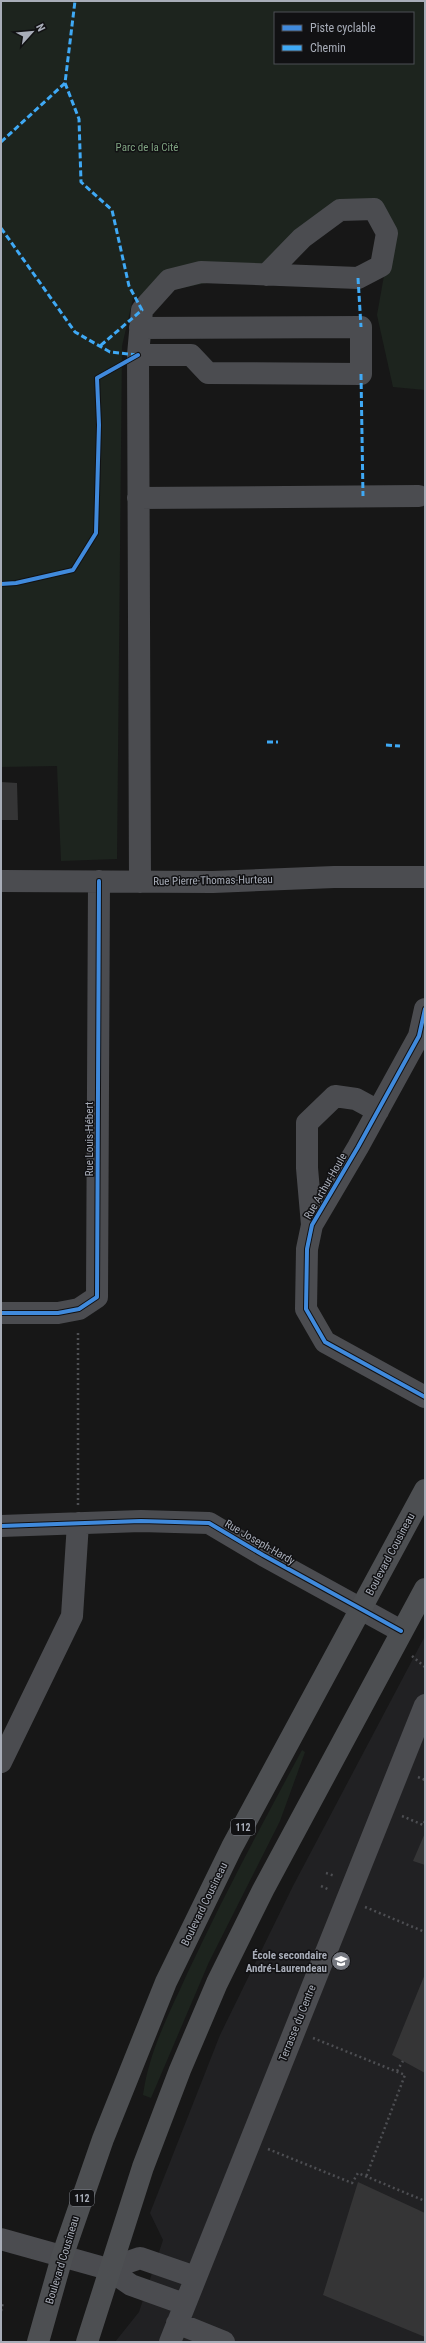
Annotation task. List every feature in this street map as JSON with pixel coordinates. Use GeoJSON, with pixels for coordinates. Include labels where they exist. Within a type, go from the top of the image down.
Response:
{"type":"FeatureCollection","features":[{"type":"Feature","properties":{"kind":"main road","name":"Boulevard Cousineau"},"geometry":{"type":"LineString","coordinates":[[38,2342],[62,2257],[105,2134],[169,1976],[229,1852],[425,1490]]}},
{"type":"Feature","properties":{"kind":"main road"},"geometry":{"type":"LineString","coordinates":[[86,2342],[108,2269],[166,2104],[217,1983],[263,1890],[401,1631],[425,1589]]}},
{"type":"Feature","properties":{"kind":"street"},"geometry":{"type":"LineString","coordinates":[[140,882],[138,355],[142,310],[169,280],[201,272],[266,275],[358,278],[381,266],[387,232],[374,209],[340,210],[302,238],[266,275]]}},
{"type":"Feature","properties":{"kind":"street"},"geometry":{"type":"LineString","coordinates":[[138,355],[192,355],[208,373],[361,374],[361,327],[140,328]]}},
{"type":"Feature","properties":{"kind":"street"},"geometry":{"type":"LineString","coordinates":[[138,498],[419,496]]}},
{"type":"Feature","properties":{"kind":"street","name":"Rue Pierre-Thomas-Hurteau"},"geometry":{"type":"LineString","coordinates":[[1,881],[213,882],[334,877],[425,878]]}},
{"type":"Feature","properties":{"kind":"street","name":"Rue Louis-Hébert"},"geometry":{"type":"LineString","coordinates":[[1,1313],[58,1313],[79,1309],[97,1297],[99,882]]}},
{"type":"Feature","properties":{"kind":"street","name":"Rue Arthur-Houle"},"geometry":{"type":"LineString","coordinates":[[312,1224],[378,1111],[419,1036],[425,1009]]}},
{"type":"Feature","properties":{"kind":"street","name":"Rue Arthur-Houle"},"geometry":{"type":"LineString","coordinates":[[378,1111],[356,1099],[335,1096],[307,1123],[307,1168],[312,1224],[307,1249],[306,1309],[325,1342],[425,1397]]}},
{"type":"Feature","properties":{"kind":"street","name":"Rue Joseph-Hardy"},"geometry":{"type":"LineString","coordinates":[[1,1526],[141,1521],[209,1523],[263,1556],[401,1631]]}},
{"type":"Feature","properties":{"kind":"street"},"geometry":{"type":"LineString","coordinates":[[1,1762],[72,1616],[78,1523]]}},
{"type":"Feature","properties":{"kind":"street","name":"Terrasse du Centre"},"geometry":{"type":"LineString","coordinates":[[177,2323],[425,1705]]}},
{"type":"Feature","properties":{"kind":"street"},"geometry":{"type":"LineString","coordinates":[[1,2239],[108,2269],[131,2285],[177,2323],[224,2342]]}},
{"type":"Feature","properties":{"kind":"street"},"geometry":{"type":"LineString","coordinates":[[108,2269],[140,2258],[195,2277]]}},
{"type":"Feature","properties":{"kind":"path"},"geometry":{"type":"LineString","coordinates":[[78,1523],[79,1309]]}},
{"type":"Feature","properties":{"kind":"path"},"geometry":{"type":"LineString","coordinates":[[410,1654],[425,1667]]}},
{"type":"Feature","properties":{"kind":"path"},"geometry":{"type":"LineString","coordinates":[[398,1815],[424,1825],[425,1821]]}},
{"type":"Feature","properties":{"kind":"path"},"geometry":{"type":"LineString","coordinates":[[362,1906],[425,1932]]}},
{"type":"Feature","properties":{"kind":"path"},"geometry":{"type":"LineString","coordinates":[[309,2036],[405,2075],[366,2177]]}},
{"type":"Feature","properties":{"kind":"path"},"geometry":{"type":"LineString","coordinates":[[397,2071],[403,2061]]}},
{"type":"Feature","properties":{"kind":"path"},"geometry":{"type":"LineString","coordinates":[[265,2148],[352,2183],[358,2174],[425,2201]]}},
{"type":"Feature","properties":{"kind":"path"},"geometry":{"type":"LineString","coordinates":[[1,2311],[3,2302]]}},
{"type":"Feature","properties":{"kind":"shaded area","name":"École secondaire André-Laurendeau"},"geometry":{"type":"Polygon","coordinates":[[[425,1636],[425,2342],[115,2342],[139,2312],[163,2240],[150,2213],[220,2035],[293,1886],[425,1636]]]}},
{"type":"Feature","properties":{"kind":"green space","name":"Parc de la Cité"},"geometry":{"type":"Polygon","coordinates":[[[1,1],[425,1],[425,390],[393,387],[377,315],[388,253],[382,220],[337,201],[251,274],[133,298],[122,346],[117,859],[61,861],[57,766],[1,767],[1,1]]]}},
{"type":"Feature","properties":{"kind":"green space"},"geometry":{"type":"Polygon","coordinates":[[[302,1750],[305,1752],[280,1821],[209,1962],[151,2098],[143,2095],[155,2048],[187,1974],[229,1889],[302,1750]]]}},
{"type":"Feature","properties":{"kind":"building"},"geometry":{"type":"Polygon","coordinates":[[[1,782],[17,783],[18,820],[1,820],[1,782]]]}},
{"type":"Feature","properties":{"kind":"building"},"geometry":{"type":"Polygon","coordinates":[[[425,1833],[425,1865],[413,1861],[425,1833]]]}},
{"type":"Feature","properties":{"kind":"building"},"geometry":{"type":"Polygon","coordinates":[[[425,1974],[425,2073],[392,2055],[425,1974]]]}},
{"type":"Feature","properties":{"kind":"building"},"geometry":{"type":"Polygon","coordinates":[[[358,2182],[425,2213],[425,2337],[323,2295],[358,2182]]]}},
{"type":"Feature","properties":{"kind":"marked path"},"geometry":{"type":"LineString","coordinates":[[1,142],[65,83],[75,1]]}},
{"type":"Feature","properties":{"kind":"marked path"},"geometry":{"type":"LineString","coordinates":[[65,83],[79,119],[81,182],[112,210],[129,286],[142,310],[100,346]]}},
{"type":"Feature","properties":{"kind":"marked path"},"geometry":{"type":"LineString","coordinates":[[1,228],[75,332],[110,352],[138,355]]}},
{"type":"Feature","properties":{"kind":"marked path"},"geometry":{"type":"LineString","coordinates":[[358,278],[361,327]]}},
{"type":"Feature","properties":{"kind":"marked path"},"geometry":{"type":"LineString","coordinates":[[361,374],[363,496]]}},
{"type":"Feature","properties":{"kind":"marked path"},"geometry":{"type":"LineString","coordinates":[[267,742],[278,742]]}},
{"type":"Feature","properties":{"kind":"marked path"},"geometry":{"type":"LineString","coordinates":[[386,745],[400,746]]}},
{"type":"Feature","properties":{"kind":"cycle path"},"geometry":{"type":"LineString","coordinates":[[1,584],[16,583],[73,570],[96,533],[99,425],[97,378],[138,355]]}},
{"type":"Feature","properties":{"kind":"cycle path"},"geometry":{"type":"LineString","coordinates":[[1,1313],[58,1313],[79,1309],[97,1297],[99,881]]}},
{"type":"Feature","properties":{"kind":"cycle path"},"geometry":{"type":"LineString","coordinates":[[425,1009],[419,1036],[358,1147],[312,1225],[307,1249],[306,1309],[325,1342],[425,1397]]}},
{"type":"Feature","properties":{"kind":"cycle path"},"geometry":{"type":"LineString","coordinates":[[1,1526],[141,1521],[209,1523],[263,1555],[401,1631]]}},
{"type":"Feature","properties":{"kind":"place","name":"École secondaire André-Laurendeau"},"geometry":{"type":"Point","coordinates":[341,1961]}}]}
